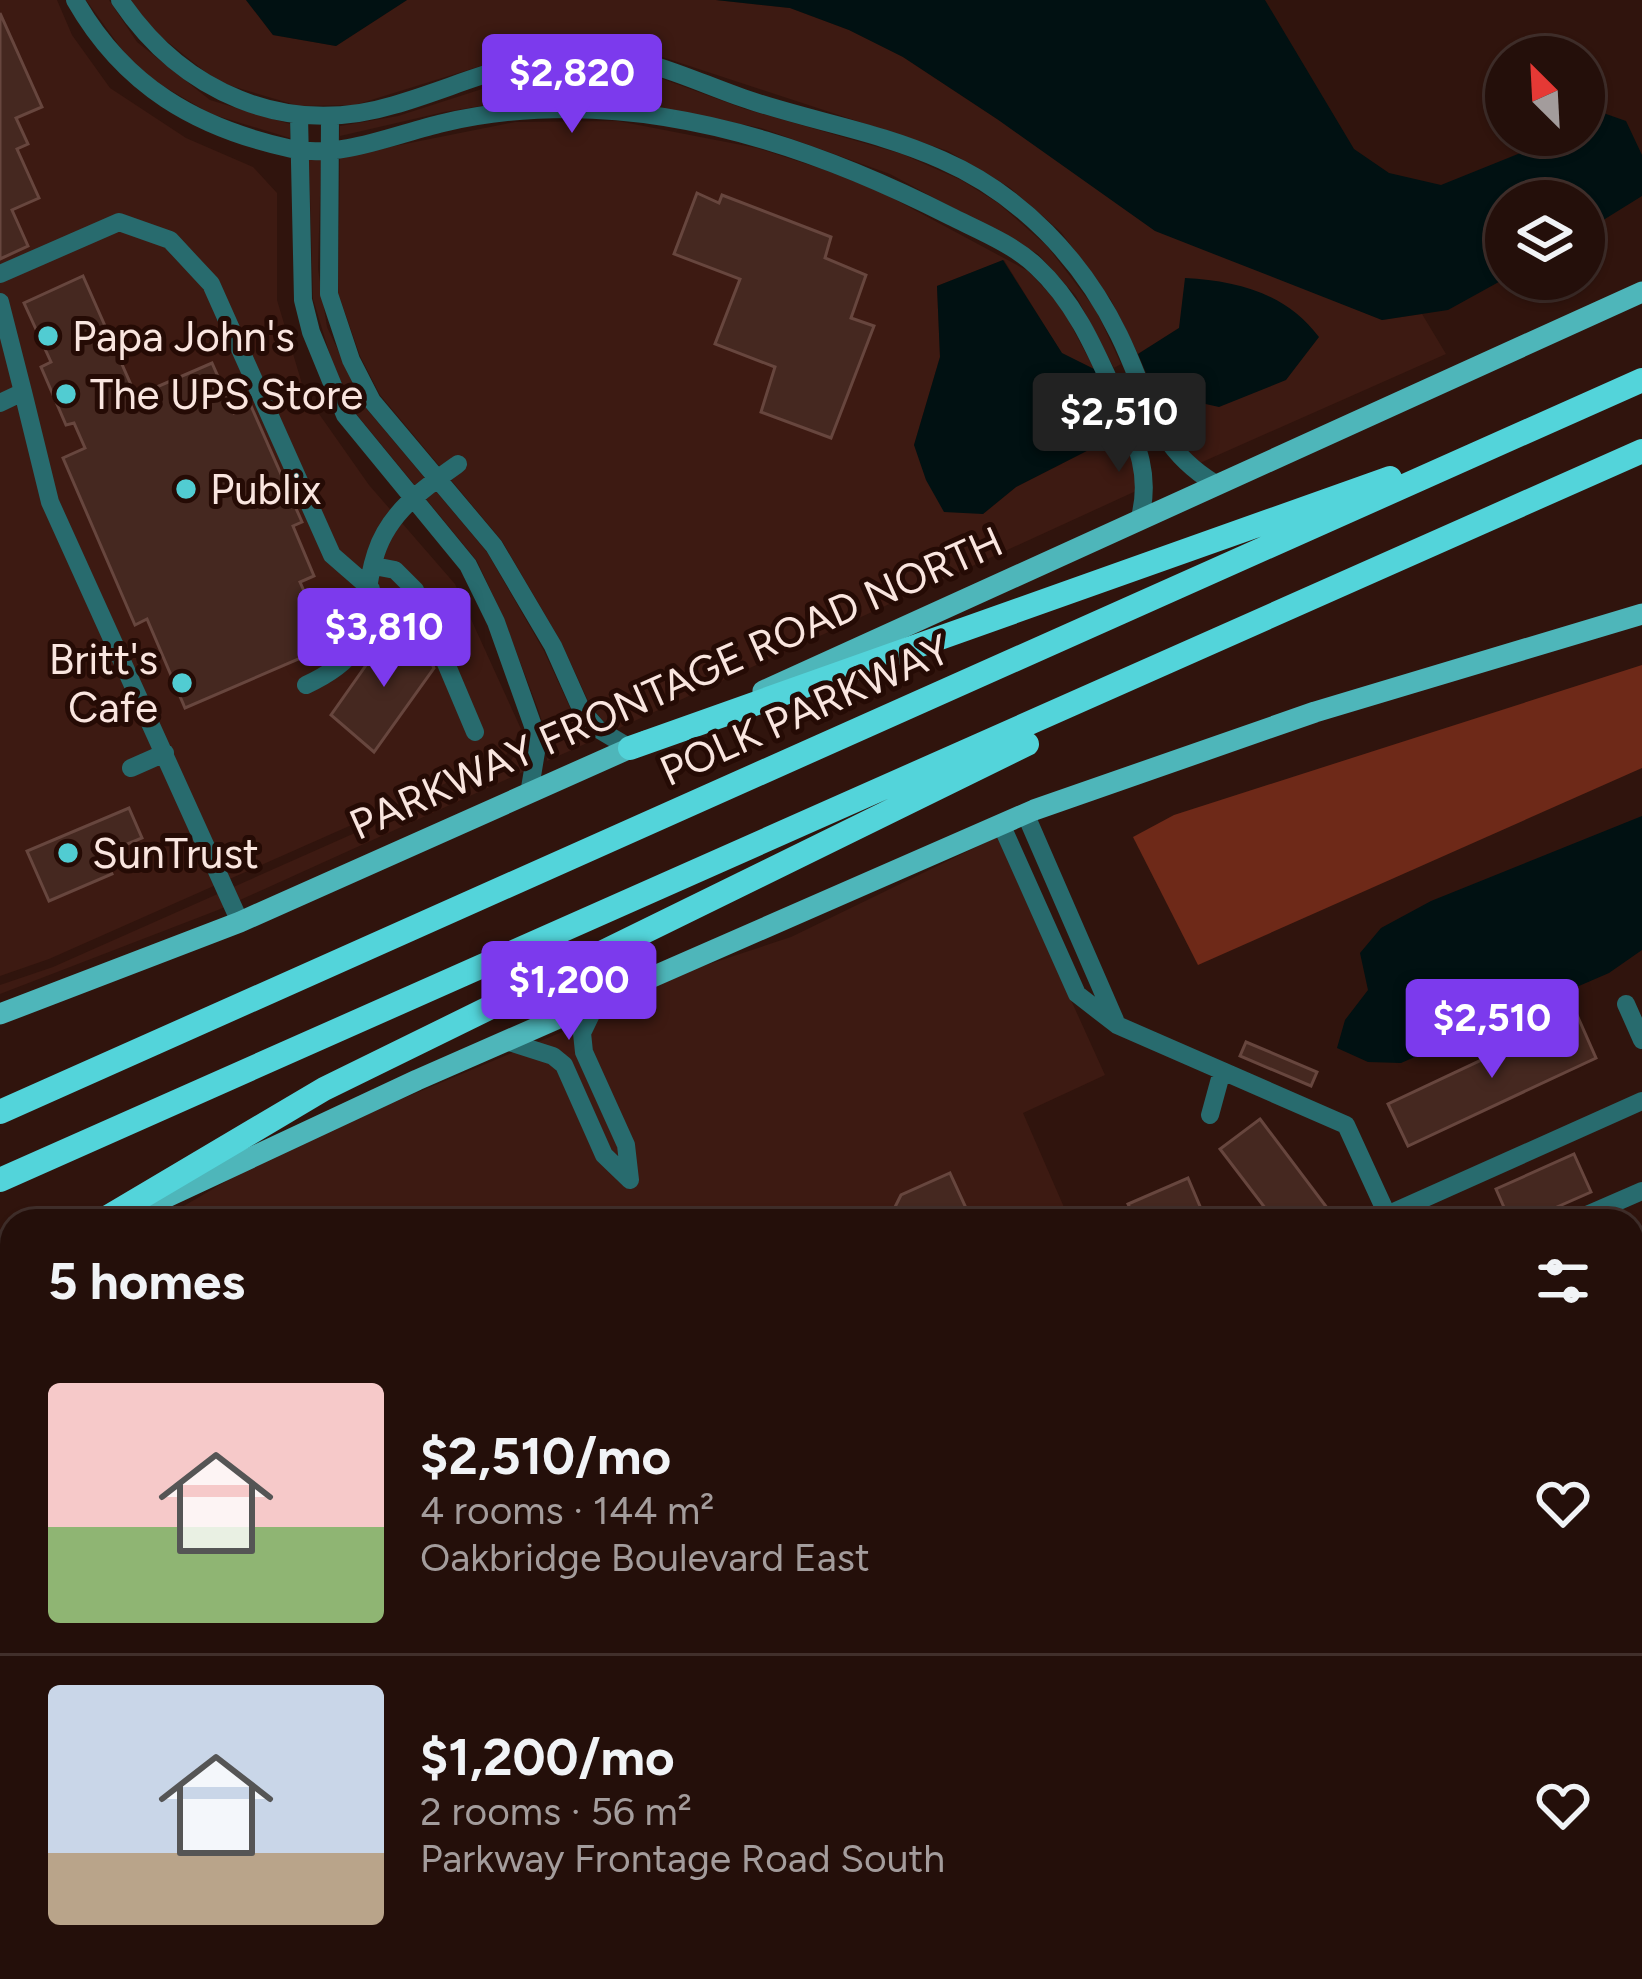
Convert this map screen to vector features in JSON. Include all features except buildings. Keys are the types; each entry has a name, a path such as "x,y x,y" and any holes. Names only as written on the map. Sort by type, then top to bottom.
{"highway":[{"name":"POLK PARKWAY","path":"0,1112 1642,380"},
{"path":"630,748 1517,436"},
{"path":"0,1180 1642,451"},
{"path":"121,1209 324,1089 1086,716 1263,622"}],"main road":[{"name":"PARKWAY FRONTAGE ROAD NORTH","path":"0,1014 240,922 1642,292"},
{"path":"143,1209 599,998 1025,814 1316,712 1642,614"}],"street":[{"path":"75,0 96,36 127,72 159,95 208,124 299,150 330,148 446,122 565,109 652,116 759,138 886,184 1034,263 1068,301 1103,367 1146,469 1140,517"},
{"path":"120,0 143,34 214,91 299,116 395,105 541,58 598,55 654,65 746,99 904,144 965,171 1003,195 1054,239 1104,305 1168,447 1214,483"},
{"path":"299,116 303,299 311,332 345,415 468,565 496,622 538,740 529,794"},
{"path":"330,116 328,282 335,324 372,400 494,546 553,646 582,711 598,729 630,748"},
{"path":"0,274 119,222 170,240 211,284 332,555 371,589"},
{"path":"0,302 50,502 240,922"},
{"path":"0,403 23,392"},
{"path":"306,685 341,668 348,658 368,612 374,566 386,530 410,497 458,464"},
{"path":"374,566 395,570 416,590 475,731"},
{"path":"131,768 165,753"},
{"path":"1025,814 1117,1024"},
{"path":"1001,824 1077,994 1117,1024 1346,1125 1385,1209"},
{"path":"506,1040 553,1056 564,1065 604,1155 630,1180 626,1145 584,1052 582,1033 599,998"},
{"path":"1626,1004 1642,1040"},
{"path":"1210,1115 1222,1071"},
{"path":"1409,1209 1642,1102"},
{"path":"1601,1209 1642,1191"}],"shaded area":[{"path":"0,0 57,0 72,35 110,88 186,138 253,167 277,193 277,300 305,394 369,485 455,584 521,729 505,757 49,959 0,976"},
{"path":"86,0 109,0 137,42 210,100 290,124 290,138 211,114 163,86 133,65"},
{"path":"131,0 246,0 273,35 336,46 407,0 716,0 790,8 903,57 997,119 1290,282 1382,320 1422,314 1446,354 1200,463 1176,442 1163,413 1201,403 1179,328 1138,354 1111,300 1061,232 1009,187 948,151 656,55 598,45 539,48 355,105 299,106 218,82 150,28"},
{"path":"246,0 407,0 336,46 273,35"},
{"path":"716,0 1265,0 1354,149 1389,173 1441,185 1513,156 1605,156 1605,114 1626,121 1642,155 1642,196 1605,219 1605,180 1485,180 1485,290 1448,310 1382,320 1155,231 903,57 790,8"},
{"path":"571,65 652,75 745,109 902,154 961,180 998,203 1047,246 1096,310 1121,364 1114,368 1076,296 1038,254 890,174 761,128 618,100 564,99 511,101 444,112 340,136 340,126 398,116 544,69"},
{"path":"618,121 757,148 825,170 883,193 1028,271 1061,306 1094,369 1062,354 1004,260 937,286 940,357 914,445 983,514 1016,487 1122,433 1136,470 1136,491 617,729 603,721 502,541 380,395 360,356 338,293 340,157 515,122"},
{"path":"321,159 318,269 327,327 365,407 487,552 544,651 573,714 596,739 547,761 547,737 539,712 477,561 353,410 333,365 313,299 309,160"},
{"path":"1003,260 1062,353 1094,369 1122,433 1016,487 983,514 944,512 914,445 940,357 937,286"},
{"path":"1185,278 1260,292 1292,310 1319,337 1286,380 1219,407 1201,403 1163,413 1138,354 1179,328"},
{"path":"1642,665 1642,768 1198,965 1133,837 1174,815"},
{"path":"527,736 525,771 218,910 0,994 0,985 53,967 508,765"},
{"path":"1642,816 1642,950 1609,973 1401,1063 1368,1062 1337,1048 1345,1020 1368,990 1360,953 1381,928 1431,901"},
{"path":"997,837 1105,1075 1023,1113 1065,1209 179,1209 242,1172 569,1029 567,1024 685,972 791,937"}],"place":[{"name":"Papa John's","path":"48,336"},
{"name":"The UPS Store","path":"66,394"},
{"name":"Publix","path":"186,489"},
{"name":"Britt's Cafe","path":"182,683"},
{"name":"SunTrust","path":"68,853"}]}
